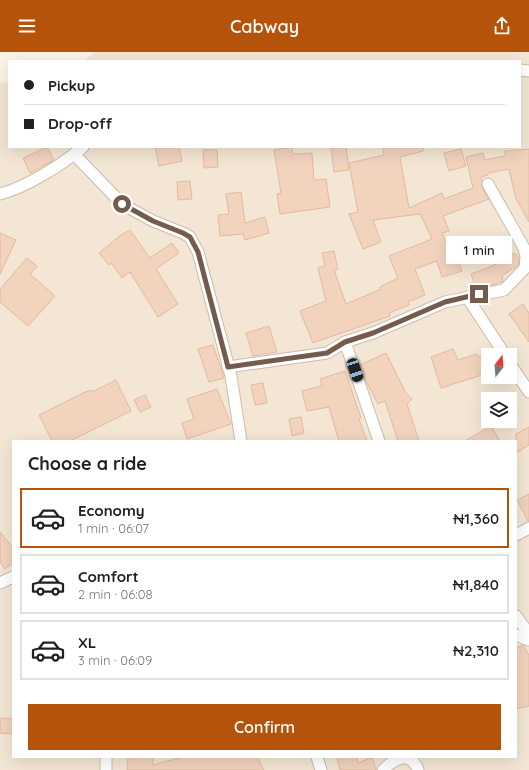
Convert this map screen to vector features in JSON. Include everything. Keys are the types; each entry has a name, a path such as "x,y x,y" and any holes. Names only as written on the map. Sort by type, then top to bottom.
{"street":[{"path":"0,194 15,190 82,148"},
{"path":"74,154 122,204 190,237 198,252 230,372 240,440"},
{"path":"230,372 240,366 327,353 345,342 373,333 445,302 467,296 504,290 525,268 526,257 524,248 488,184"},
{"path":"467,296 500,348"},
{"path":"345,342 379,440"},
{"path":"517,374 529,392"},
{"path":"517,534 529,528"},
{"path":"0,583 12,577"},
{"path":"517,617 529,634"},
{"path":"517,635 529,640"},
{"path":"106,758 106,770"},
{"path":"317,758 321,770"},
{"path":"383,770 394,760 399,758"},
{"path":"405,758 416,764 418,770"}],"shaded area":[{"path":"96,52 529,52 529,770 0,770 0,82 8,84 8,148 521,148 521,60 84,60"}],"building":[{"path":"48,148 54,160 30,173 23,158"},
{"path":"155,148 179,148 182,161 159,166"},
{"path":"292,148 293,154 312,153 314,180 326,179 330,207 280,214 277,194 281,193 274,150"},
{"path":"331,148 346,148 349,170 334,172"},
{"path":"383,148 423,148 423,151 400,157 409,208 442,193 444,199 473,188 466,157 483,153 485,160 505,156 505,151 529,149 529,222 516,199 509,169 488,173 488,175 481,177 482,187 489,199 443,216 449,231 442,233 455,262 458,261 462,271 442,277 437,261 415,269 425,295 408,302 409,305 389,313 390,316 313,343 300,311 326,301 318,268 325,266 322,253 334,251 338,269 334,270 346,304 381,289 380,287 398,278 389,256 432,239 420,214 373,220 381,242 363,249 349,214 358,212 349,163 384,155"},
{"path":"461,149 466,166 449,171 444,153"},
{"path":"203,150 217,150 218,167 204,168"},
{"path":"190,181 192,199 178,200 177,182"},
{"path":"241,192 245,223 265,217 269,233 245,240 243,234 220,236 218,215 229,214 226,194"},
{"path":"130,230 150,258 172,243 179,253 156,269 178,304 158,317 130,272 122,278 111,263 109,265 99,253 121,235"},
{"path":"0,233 16,240 0,274"},
{"path":"515,253 519,259 518,265 502,276 503,281 476,289 471,274 490,267"},
{"path":"27,258 37,266 30,274 55,296 28,326 0,302 0,289"},
{"path":"523,304 529,313 529,342 509,314"},
{"path":"269,326 277,352 253,356 246,333"},
{"path":"213,345 224,378 209,382 198,349"},
{"path":"453,349 458,360 476,354 477,357 481,356 481,375 441,388 431,357"},
{"path":"386,353 406,393 412,399 407,404 419,440 398,440 385,401 378,404 365,379 360,365"},
{"path":"345,371 361,418 359,419 367,440 339,440 329,407 307,411 302,391 322,386 320,379"},
{"path":"116,380 131,411 72,440 52,440 39,415 85,392 91,390 92,392"},
{"path":"263,383 267,403 255,405 251,385"},
{"path":"217,389 231,424 187,439 182,423 194,419 187,399"},
{"path":"145,395 151,407 140,412 134,400"},
{"path":"301,417 304,433 292,436 289,419"},
{"path":"529,427 529,445 517,452 517,440 516,434"},
{"path":"488,428 492,428 499,440 467,440"},
{"path":"529,494 529,521 528,521 517,500"},
{"path":"0,532 12,547 12,564 5,569 0,562"},
{"path":"523,645 529,655 529,706 517,709 517,648"},
{"path":"0,718 12,719 12,734 0,733"},
{"path":"128,758 153,758 153,765 178,758 258,758 264,770 127,770"},
{"path":"337,758 357,758 358,763 372,758 376,770 340,770"}],"route":[{"path":"122,204 153,221 190,237 198,252 210,303 228,367 327,353 345,342 373,333 445,302 479,294"}]}
